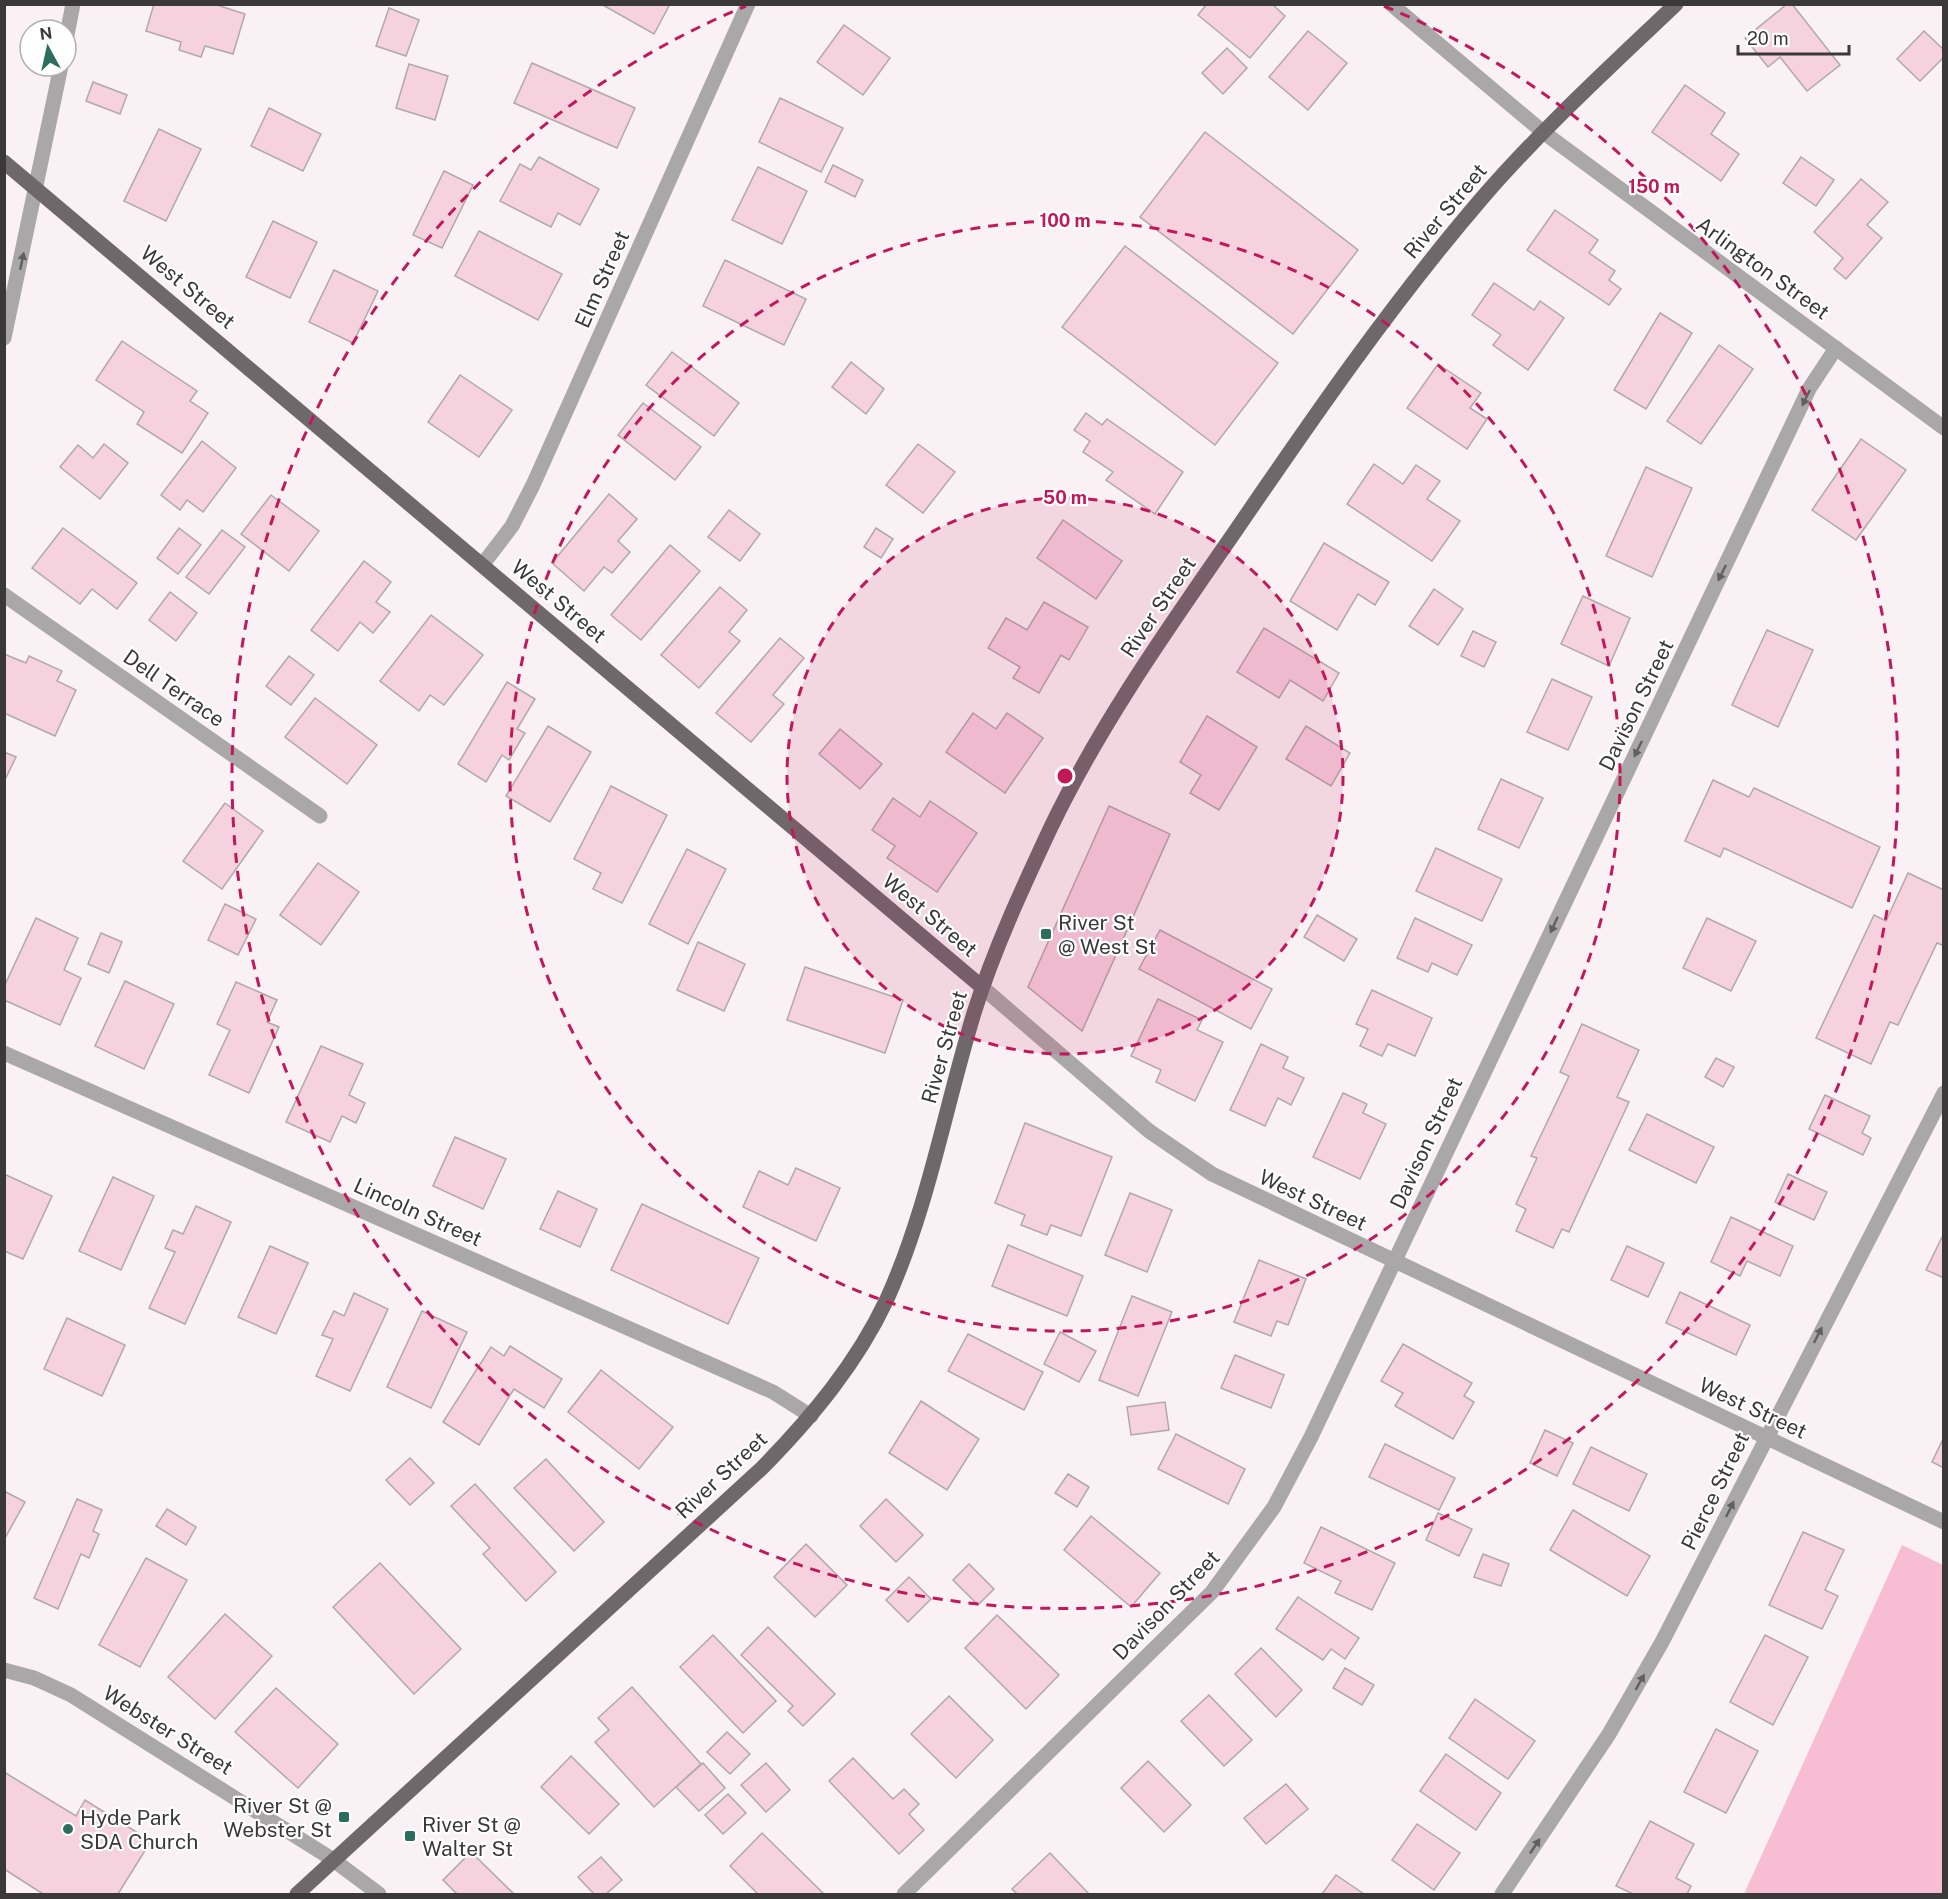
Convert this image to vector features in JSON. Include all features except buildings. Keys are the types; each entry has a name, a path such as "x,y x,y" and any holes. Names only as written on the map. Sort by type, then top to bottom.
{"main road":[{"name":"River Street","path":"297,1894 332,1859 762,1468 811,1416 843,1373 870,1331 901,1263 925,1195 982,987 999,942 1060,810 1094,745 1134,680 1385,317 1466,218 1543,132 1676,4"},
{"name":"West Street","path":"4,162 38,188 982,987"}],"street":[{"name":"Elm Street","path":"483,564 512,526 533,485 748,4"},
{"name":"Arlington Street","path":"1391,4 1543,132 1944,428"},
{"path":"4,338 38,188 59,78"},
{"name":"Davison Street","path":"904,1894 1185,1620 1233,1566 1274,1507 1292,1474 1809,389 1836,348"},
{"name":"Dell Terrace","path":"4,595 320,816"},
{"name":"West Street","path":"982,987 1171,1148 1235,1186 1944,1522"},
{"name":"Lincoln Street","path":"4,1053 773,1392 811,1416"},
{"name":"Pierce Street","path":"1502,1894 1609,1734 1637,1686 1686,1597 1944,1093"},
{"name":"Webster Street","path":"4,1670 34,1678 72,1695 332,1859 379,1894"}],"shaded area":[{"path":"1902,1545 1943,1565 1943,1894 1744,1894"}],"place":[{"name":"River St @ West St","path":"1046,934"},
{"name":"River St @ Webster St","path":"344,1817"},
{"name":"Hyde Park SDA Church","path":"68,1829"},
{"name":"River St @ Walter St","path":"410,1836"}]}
